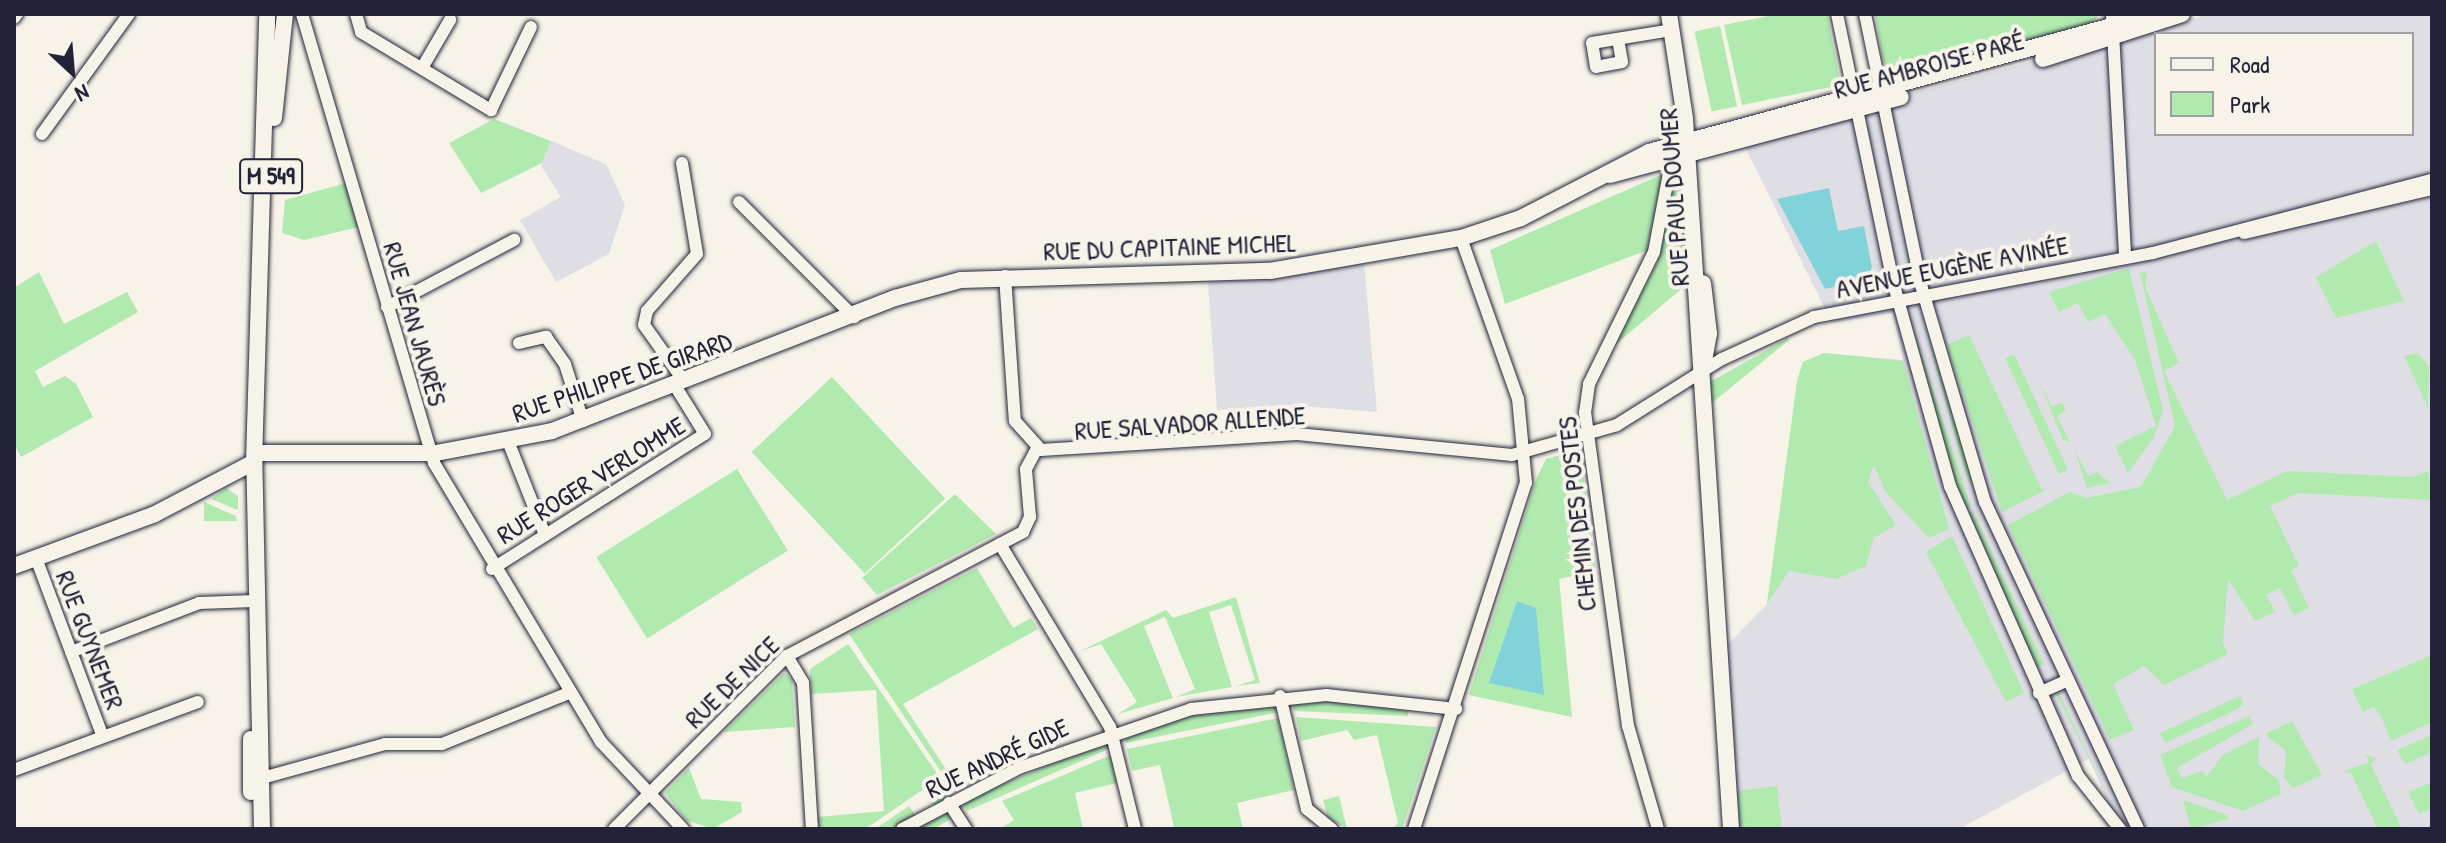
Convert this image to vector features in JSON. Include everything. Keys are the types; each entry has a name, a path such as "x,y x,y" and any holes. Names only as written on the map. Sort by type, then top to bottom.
{"main road":[{"name":"M 549","path":"262,829 257,779 254,458 267,14"},
{"name":"M 549","path":"259,339 285,14"},
{"name":"RUE PAUL DOUMER","path":"1679,14 1687,149"},
{"name":"RUE AMBROISE PARÉ","path":"1687,149 1882,96 2156,14"},
{"name":"RUE AMBROISE PARÉ","path":"2112,27 2182,14"},
{"name":"RUE PAUL DOUMER","path":"1670,22 1709,334 1700,376 1731,829"},
{"name":"RUE DU CAPITAINE MICHEL","path":"854,317 929,287 1005,276 1270,271 1461,238 1579,187 1618,163 1687,149"},
{"name":"RUE PHILIPPE DE GIRARD","path":"254,458 430,453 508,441 583,421 854,317"},
{"path":"14,566 155,514 254,458"},
{"name":"M 549","path":"251,829 257,779"}],"street":[{"path":"42,134 129,14"},
{"name":"RUE JEAN JAURÈS","path":"302,14 430,453 492,569 607,750 683,829"},
{"path":"356,14 358,30 491,110 531,27"},
{"path":"1837,14 1897,297 1967,533 2039,693 2100,804 2120,829"},
{"path":"1865,14 1923,292 1993,522 2138,829"},
{"path":"422,68 450,20"},
{"path":"1618,39 1670,22"},
{"path":"2112,27 2125,257"},
{"name":"CHEMIN DES POSTES","path":"1658,829 1640,771 1587,437 1589,384 1654,252 1687,149"},
{"path":"679,383 644,325 647,311 697,254 682,163"},
{"name":"AVENUE EUGÈNE AVINÉE","path":"2225,234 2432,180"},
{"name":"AVENUE EUGÈNE AVINÉE","path":"1700,376 1785,328 1897,297 2125,257 2432,189"},
{"path":"739,202 854,317"},
{"path":"1414,829 1520,516 1526,453 1515,388 1461,238"},
{"path":"387,307 514,240"},
{"path":"1005,276 1015,421 1037,448"},
{"path":"519,343 546,337 565,364 583,421"},
{"name":"RUE SALVADOR ALLENDE","path":"1037,448 1079,453 1297,434 1460,454 1526,453 1587,437 1700,376"},
{"name":"RUE ROGER VERLOMME","path":"492,569 705,434 679,383"},
{"path":"508,441 545,535"},
{"name":"RUE DE NICE","path":"614,829 787,656 1000,544 1028,526 1026,469 1037,448"},
{"path":"1000,544 1112,731 1135,829"},
{"name":"RUE GUYNEMER","path":"36,558 103,737"},
{"path":"71,652 199,603 255,601"},
{"path":"787,656 803,683 812,829"},
{"path":"2039,693 2068,680"},
{"path":"257,779 385,744 442,744 569,693"},
{"path":"1280,696 1307,809 1332,829"},
{"name":"RUE ANDRÉ GIDE","path":"902,829 949,803 1112,731 1191,709 1280,696 1371,696 1456,709"},
{"path":"14,770 198,702"},
{"path":"949,803 966,829"},
{"path":"2086,811 2100,804"}],"shaded area":[{"path":"2209,14 2432,14 2432,829 2120,829 2089,759 1959,829 1731,829 1721,651 1767,604 1803,362 1824,353 1903,360 1893,313 1832,323 1741,139"},
{"path":"551,141 606,164 625,205 609,254 556,282 520,220 561,197 541,166"},
{"path":"1364,263 1377,412 1287,405 1217,410 1208,282"}],"green space":[{"path":"1778,14 1827,14 1841,85 1742,105 1724,25"},
{"path":"1875,14 2098,16 2090,25 1906,76 1904,69 1890,72 1883,60"},
{"path":"1720,26 1737,106 1712,112 1695,31"},
{"path":"494,119 551,141 542,163 481,193 449,143"},
{"path":"1663,174 1648,250 1505,304 1490,250"},
{"path":"1679,177 1685,286 1615,345 1658,261 1672,178"},
{"path":"346,183 359,227 304,240 282,233 285,200"},
{"path":"2376,241 2404,301 2336,318 2316,277"},
{"path":"2129,268 2163,411 2154,437 2128,473 2115,446 2156,426 2135,360 2105,314 2088,322 2078,303 2059,312 2049,292"},
{"path":"39,272 64,324 127,292 138,312 35,371 43,387 65,376 76,384 93,417 21,457 14,444 14,288"},
{"path":"2140,272 2147,273 2145,287 2179,363 2164,371 2227,500 2287,471 2413,477 2428,471 2432,500 2298,493 2270,506 2299,566 2291,570 2309,608 2294,615 2280,588 2266,595 2275,612 2255,621 2228,579 2223,643 2228,654 2164,685 2144,666 2113,684 2134,730 2110,740 2008,525 2070,492 2086,498 2141,487 2175,426"},
{"path":"1922,317 1973,482 1970,483 1964,469"},
{"path":"1910,318 1971,507 1965,510 1954,479"},
{"path":"1969,335 2042,490 2050,488 2002,512 1947,345"},
{"path":"1789,340 1712,403 1710,382"},
{"path":"1824,353 1903,361 1949,529 1929,538 1885,491 1874,465 1868,482 1896,525 1874,538 1866,566 1836,579 1789,571 1767,604 1797,381 1803,362"},
{"path":"2418,353 2429,367 2428,408 2404,356"},
{"path":"2014,354 2068,470 2059,474 2005,358"},
{"path":"832,377 945,498 865,573 752,452"},
{"path":"2039,381 2052,407 2062,402 2066,411 2057,416 2070,442 2063,440"},
{"path":"1580,450 1596,571 1559,579 1572,717 1469,695 1537,477 1546,459"},
{"path":"2075,450 2088,476 2097,472 2110,483 2087,488"},
{"path":"737,469 788,550 647,638 596,557"},
{"path":"226,488 238,496 238,510 211,499"},
{"path":"955,494 996,534 877,595 862,578"},
{"path":"204,502 236,516 237,521 204,521"},
{"path":"1973,511 2044,664 2035,668 1967,514"},
{"path":"1952,536 2024,693 2006,702 1926,552"},
{"path":"977,568 1013,628 1031,618 1038,629 903,704 957,786 952,788 849,634"},
{"path":"1236,597 1260,683 1236,686 1255,680 1231,605 1209,612 1232,687 1176,697 1195,689 1165,617 1144,626 1173,698 1118,714 1137,702 1101,644 1078,652 1166,610 1173,618"},
{"path":"848,644 940,778 865,829 819,829 818,817 884,811 876,690 811,694 810,669"},
{"path":"2432,655 2432,722 2391,741 2381,716 2374,707 2363,712 2352,689"},
{"path":"784,673 792,680 795,727 724,732"},
{"path":"2058,691 2102,784 2055,692"},
{"path":"2240,696 2244,704 2232,712 2165,743 2160,733"},
{"path":"1291,700 1409,705 1408,716 1294,711"},
{"path":"1275,702 1280,712 1126,743 1123,732 1190,713"},
{"path":"2249,716 2253,724 2177,768 2182,778 2202,771 2206,777 2223,755 2259,737 2258,764 2279,780 2281,794 2243,811 2172,787 2160,755"},
{"path":"1296,717 1436,727 1402,829 1392,829 1398,823 1377,735 1354,740 1347,730 1301,741"},
{"path":"1278,718 1294,790 1237,803 1243,829 1164,829 1174,827 1160,765 1132,771 1127,749"},
{"path":"2292,721 2322,775 2293,788 2284,777 2286,751 2265,734"},
{"path":"2432,735 2432,752 2405,764 2397,750"},
{"path":"1106,741 1111,748 967,811 961,802"},
{"path":"1111,755 1117,783 1075,793 1083,829 1000,829 1014,820 1002,801"},
{"path":"2366,755 2376,758 2371,765 2402,829 2378,829 2351,773 2342,772 2369,762"},
{"path":"689,768 701,799 741,802 742,812 713,829 686,820 665,793"},
{"path":"2432,782 2432,808 2419,814 2408,792"},
{"path":"937,785 944,788 947,795 944,802 937,805 930,802 927,795 930,788"},
{"path":"1777,786 1782,829 1740,829 1737,791"},
{"path":"1339,796 1347,829 1328,818 1323,800"},
{"path":"2183,800 2227,815 2228,819 2191,829"},
{"path":"909,806 916,816 893,829 875,829"},
{"path":"946,810 954,817 934,829 909,829"}],"water":[{"path":"1829,188 1838,231 1864,226 1874,278 1825,289 1777,199"},
{"path":"1517,601 1536,608 1544,695 1489,683"}]}
